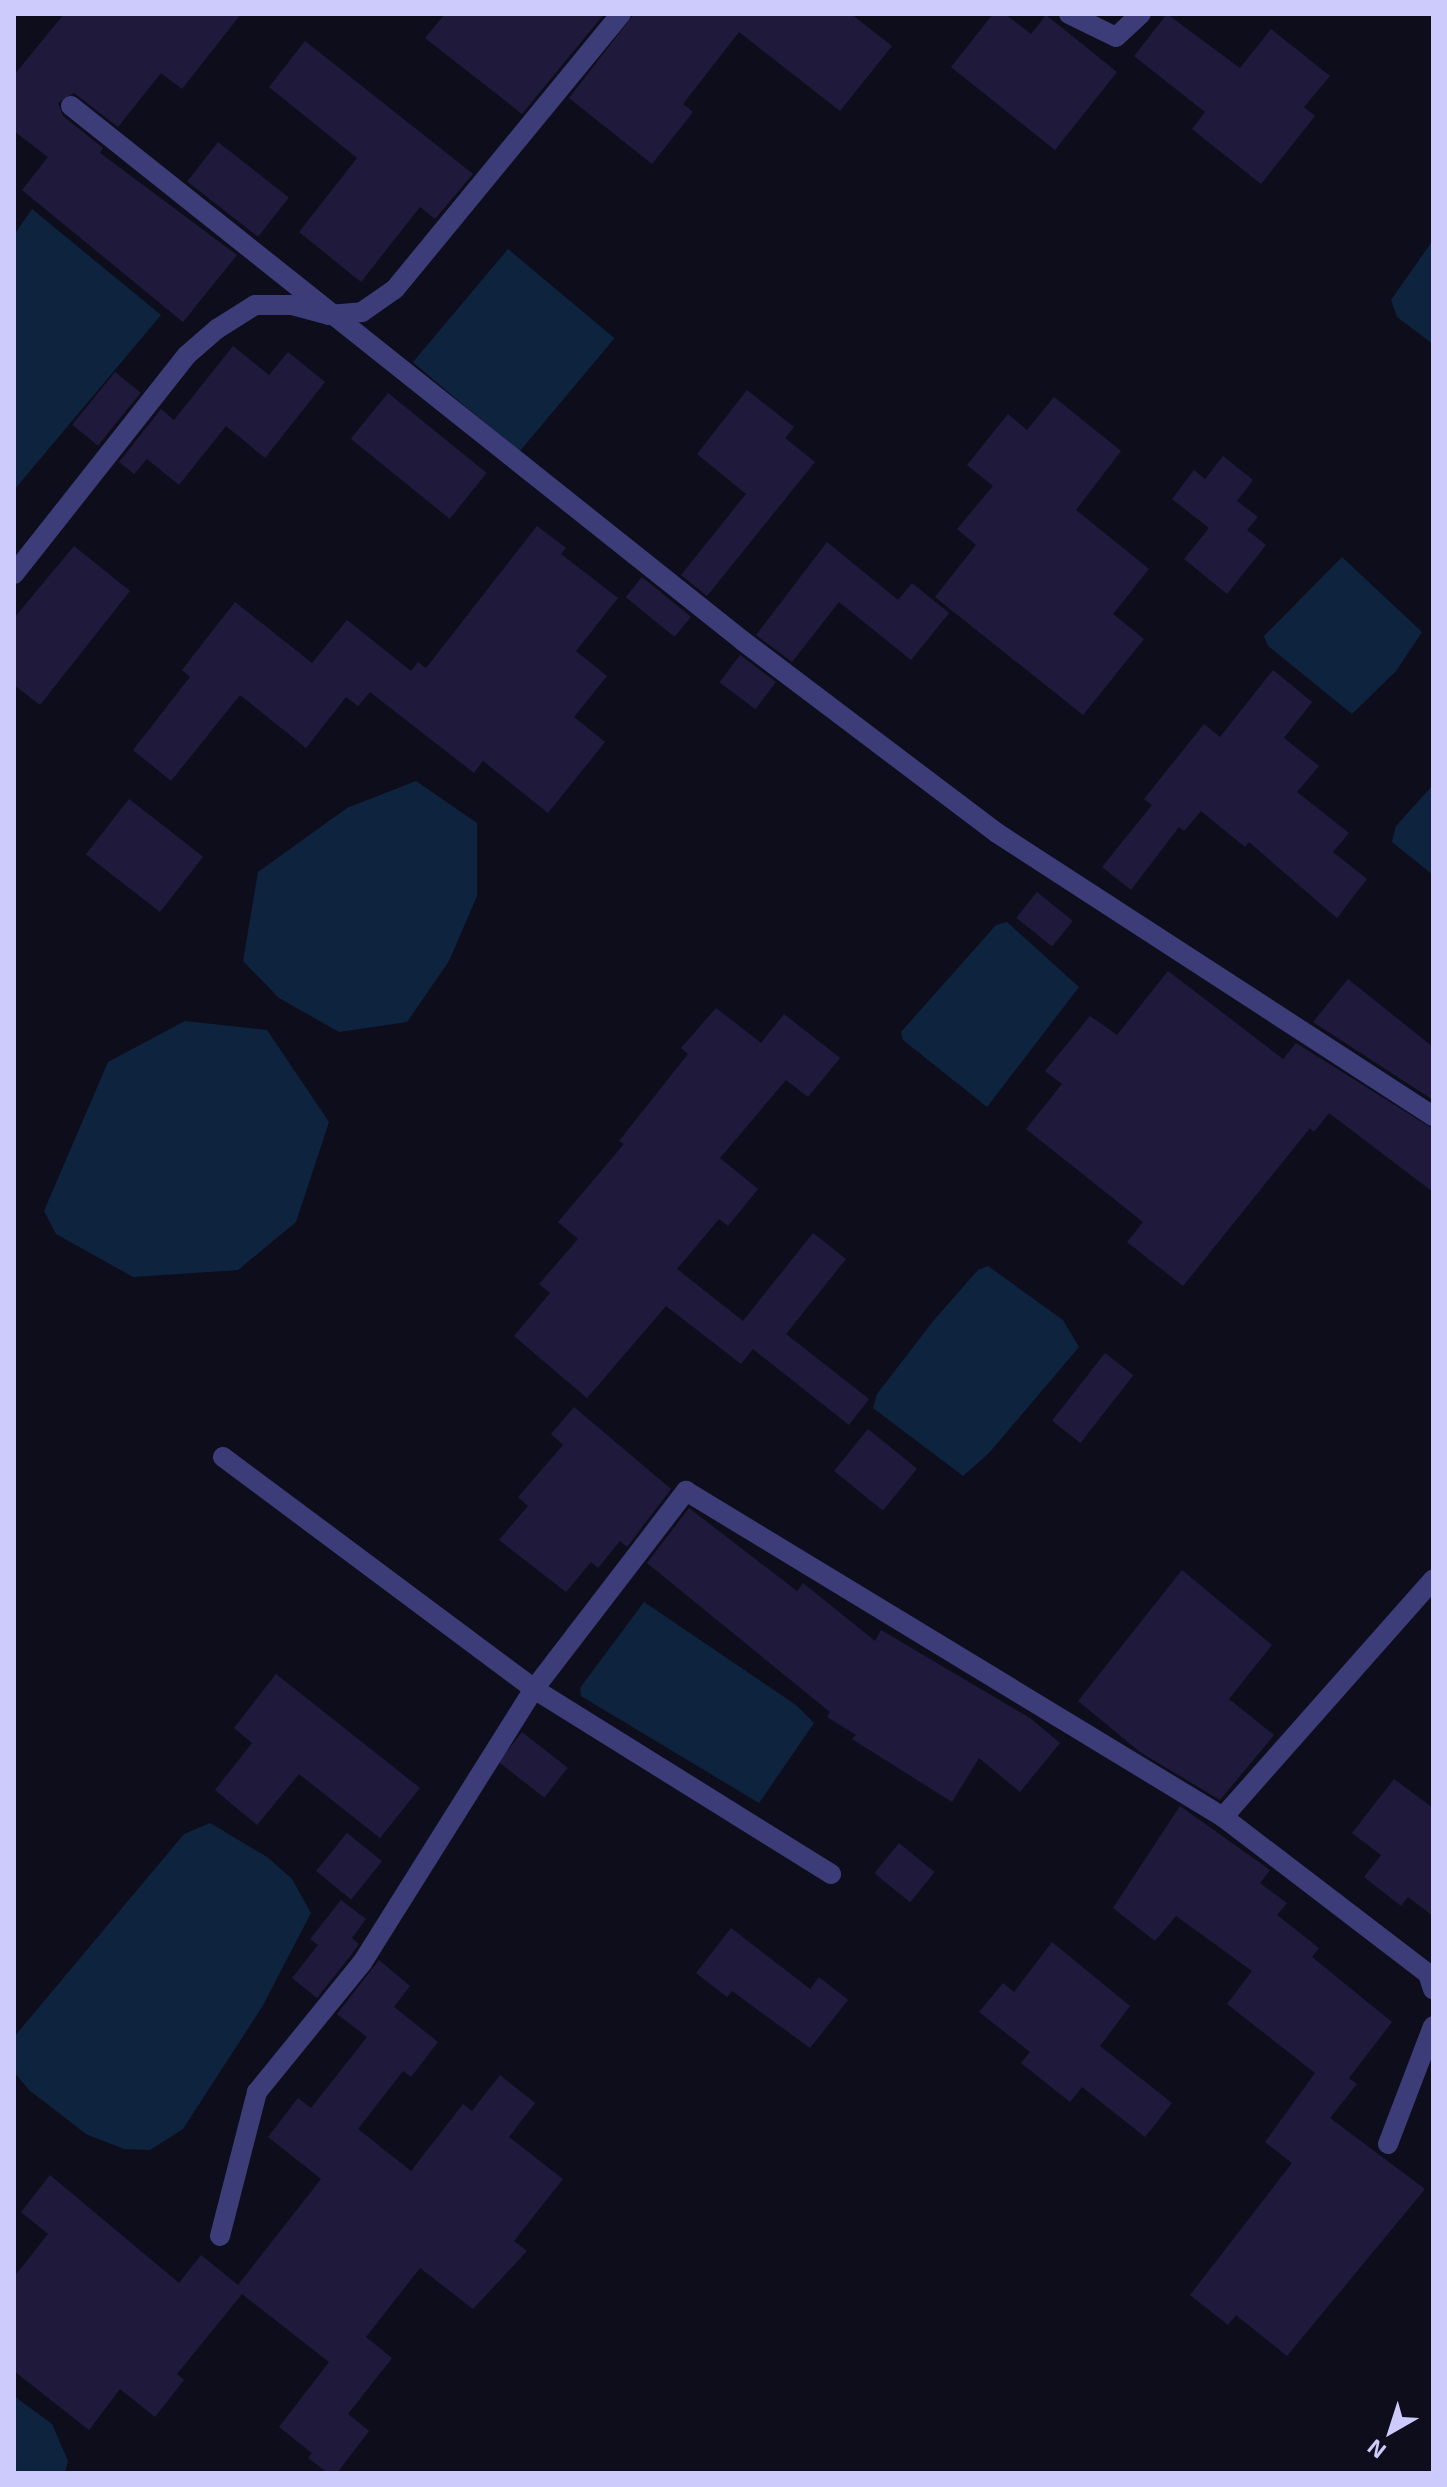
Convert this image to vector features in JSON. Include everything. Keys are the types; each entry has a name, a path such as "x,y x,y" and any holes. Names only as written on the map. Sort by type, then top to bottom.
{"street":[{"path":"14,574 187,355 217,329 255,305 292,305 329,315 362,312 395,289 621,14"},
{"path":"1069,14 1116,37 1141,14"},
{"path":"71,106 329,315 743,641 997,833 1433,1116"},
{"path":"223,1457 534,1689 831,1874"},
{"path":"220,2236 257,2092 362,1963 534,1689 686,1491 1223,1817 1428,1974 1433,1989"},
{"path":"1223,1817 1433,1580"},
{"path":"1388,2144 1433,2026"}],"water":[{"path":"32,209 161,315 14,490 14,235"},
{"path":"1433,240 1433,344 1397,317 1391,300"},
{"path":"508,249 614,338 519,452 413,362"},
{"path":"1342,557 1422,632 1396,671 1352,714 1268,646 1264,636"},
{"path":"416,781 477,823 477,896 449,961 407,1022 339,1032 279,998 243,961 258,872 347,808"},
{"path":"1433,785 1433,875 1392,842 1396,826"},
{"path":"1007,922 1079,987 987,1107 903,1040 901,1032 996,925"},
{"path":"185,1021 267,1030 329,1122 296,1222 238,1270 133,1277 56,1234 44,1211 108,1062"},
{"path":"988,1266 1063,1320 1079,1347 989,1453 963,1476 873,1408 877,1394 934,1320 978,1270"},
{"path":"644,1602 796,1705 814,1723 759,1803 581,1696 580,1688"},
{"path":"210,1823 267,1857 292,1879 311,1913 262,2007 183,2129 150,2150 124,2149 86,2134 29,2090 14,2072 14,2037 184,1834"},
{"path":"14,2396 52,2424 68,2461 65,2473 14,2473"}],"building":[{"path":"64,14 241,14 182,89 161,73 118,127 74,93 58,103 63,116 103,148 100,153 237,255 183,322 22,190 48,157 14,131 14,75"},
{"path":"445,14 604,14 522,114 425,38"},
{"path":"634,14 851,14 892,46 840,111 739,32 683,104 693,112 652,164 569,98"},
{"path":"993,14 1005,14 1031,34 1046,15 1117,72 1055,150 951,67"},
{"path":"1167,14 1240,68 1271,29 1330,76 1304,107 1315,116 1261,184 1192,129 1205,112 1134,56"},
{"path":"305,41 473,174 435,219 420,207 361,282 299,232 357,158 269,87"},
{"path":"218,142 289,197 258,237 187,181"},
{"path":"233,346 269,375 288,352 325,382 265,458 226,426 179,485 147,459 134,474 119,462 161,409 174,420"},
{"path":"115,372 141,393 98,446 72,425"},
{"path":"747,390 794,427 785,438 815,462 707,596 681,575 746,494 697,454"},
{"path":"388,393 487,473 450,519 351,439"},
{"path":"1054,397 1121,451 1076,510 1149,569 1113,614 1144,639 1083,715 935,597 976,545 957,529 993,486 967,465 1008,414 1027,430"},
{"path":"1223,456 1253,480 1237,501 1258,517 1247,530 1266,545 1227,594 1184,559 1209,528 1172,499 1194,470 1205,479"},
{"path":"537,526 566,548 561,554 618,598 576,651 607,676 574,717 605,742 548,813 483,761 474,773 370,692 358,706 346,697 306,748 240,695 171,781 133,750 190,677 182,670 235,602 312,663 347,620 411,671 418,662 426,668"},
{"path":"827,542 898,600 912,583 949,613 911,660 839,602 792,662 756,635"},
{"path":"74,546 130,591 40,705 14,685 14,618"},
{"path":"642,577 691,617 675,637 626,597"},
{"path":"740,655 776,682 755,709 720,682"},
{"path":"1273,670 1312,702 1284,738 1319,766 1297,792 1349,833 1333,852 1367,879 1337,918 1249,842 1245,847 1201,811 1184,831 1179,827 1131,890 1102,867 1152,805 1144,799 1204,724 1220,737"},
{"path":"129,799 203,857 160,912 86,854"},
{"path":"1037,892 1073,921 1052,947 1016,918"},
{"path":"1168,971 1283,1059 1296,1043 1433,1129 1433,1192 1329,1113 1314,1132 1310,1128 1183,1286 1127,1242 1143,1222 1026,1129 1062,1084 1045,1071 1090,1016 1117,1035"},
{"path":"1348,979 1433,1047 1433,1100 1313,1022"},
{"path":"716,1008 761,1043 784,1014 840,1058 808,1097 786,1080 720,1158 758,1189 728,1226 719,1219 677,1269 743,1321 813,1233 846,1259 786,1334 869,1399 849,1425 753,1349 741,1364 666,1306 587,1398 514,1336 550,1293 539,1284 578,1239 558,1222 624,1144 619,1141 688,1054 681,1048"},
{"path":"1105,1353 1133,1375 1080,1443 1052,1421"},
{"path":"574,1407 671,1489 627,1547 620,1541 598,1568 591,1562 566,1592 499,1540 528,1506 518,1497 563,1445 551,1434"},
{"path":"868,1429 917,1469 883,1511 834,1471"},
{"path":"689,1508 797,1591 803,1583 875,1641 881,1630 1030,1718 1060,1743 1020,1792 979,1758 952,1802 852,1739 856,1735 827,1717 830,1712 647,1563"},
{"path":"1182,1570 1272,1645 1229,1699 1274,1735 1220,1800 1140,1752 1078,1701"},
{"path":"276,1674 420,1788 380,1838 299,1774 257,1825 215,1790 252,1743 234,1728"},
{"path":"522,1732 568,1768 544,1798 499,1762"},
{"path":"1394,1779 1433,1808 1433,1916 1408,1897 1401,1906 1364,1877 1381,1855 1352,1833"},
{"path":"1180,1806 1270,1870 1260,1883 1287,1903 1277,1915 1319,1948 1312,1957 1392,2022 1349,2078 1357,2084 1330,2118 1425,2189 1287,2356 1236,2315 1228,2325 1190,2295 1292,2163 1265,2142 1315,2073 1227,2004 1252,1971 1176,1916 1155,1941 1113,1908"},
{"path":"347,1833 382,1861 351,1899 316,1871"},
{"path":"899,1843 935,1872 910,1902 874,1873"},
{"path":"341,1900 366,1919 352,1938 359,1944 317,1998 292,1978 318,1945 310,1939"},
{"path":"731,1928 810,1989 819,1977 848,2000 810,2048 732,1991 727,1997 696,1973"},
{"path":"1052,1942 1130,2006 1100,2046 1172,2103 1145,2137 1082,2087 1070,2102 1021,2063 1030,2052 979,2012 1003,1983 1014,1992"},
{"path":"379,1960 410,1986 394,2007 438,2042 411,2077 403,2071 358,2129 411,2171 463,2104 472,2111 500,2075 535,2103 509,2137 563,2179 514,2241 527,2251 473,2309 420,2268 366,2337 392,2358 348,2414 369,2431 337,2473 328,2473 308,2458 312,2453 279,2427 329,2362 242,2294 177,2374 184,2380 155,2417 120,2389 89,2430 14,2371 14,2277 48,2234 21,2212 50,2175 179,2283 201,2255 238,2285 321,2179 268,2137 298,2098 311,2108 367,2037 337,2014"}]}
